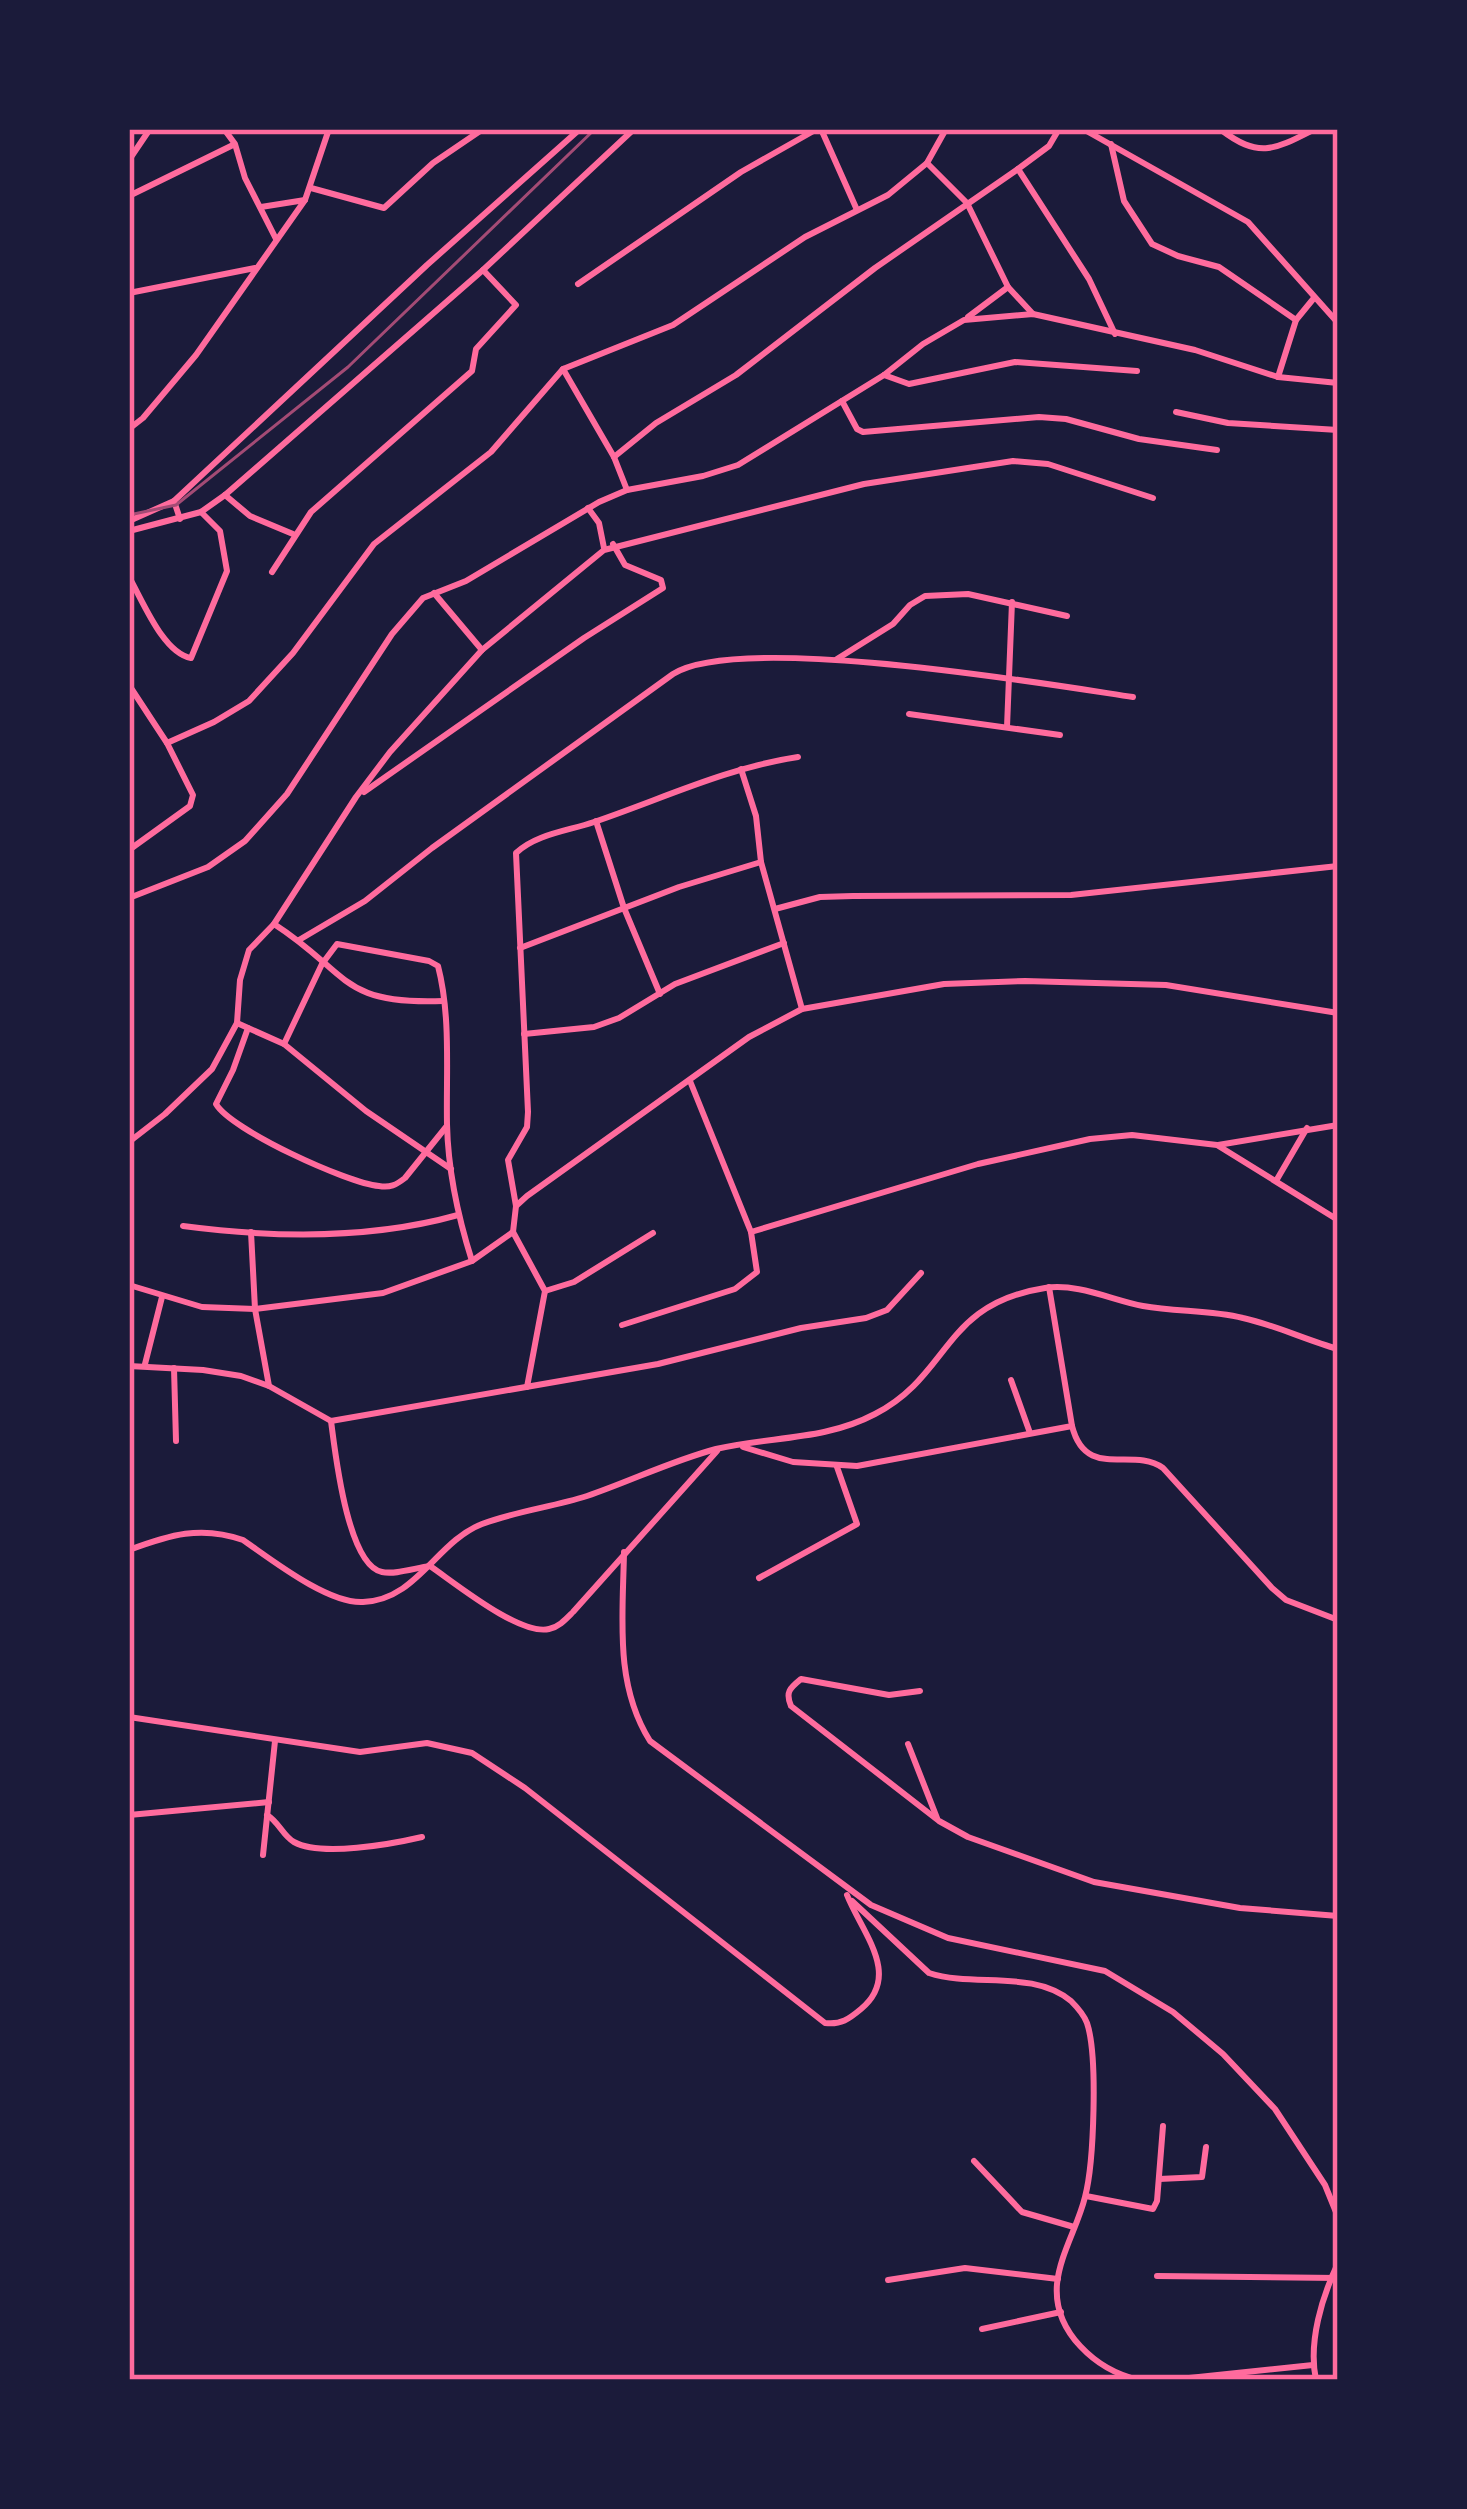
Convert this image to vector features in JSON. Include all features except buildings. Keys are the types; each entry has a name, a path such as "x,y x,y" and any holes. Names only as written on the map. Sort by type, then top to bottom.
{"street":[{"path":"129,160 150,129"},
{"path":"224,129 276,239"},
{"path":"129,429 196,355 304,200 329,129"},
{"path":"311,188 384,208 433,164 483,129"},
{"path":"129,520 174,501 580,129"},
{"path":"129,531 201,512 225,495 483,270 634,129"},
{"path":"578,284 741,172 819,129 857,210"},
{"path":"166,742 249,701 292,653 374,544 491,452 562,369 673,325 805,238 901,187 927,163 946,129"},
{"path":"614,457 656,423 736,375 796,326 1018,169 1049,146 1059,129"},
{"path":"1083,129 1235,213 1267,241 1338,322"},
{"path":"1220,129 1261,150 1283,146 1315,129"},
{"path":"129,192 235,144"},
{"path":"1111,145 1124,201 1152,244 1220,266 1296,320"},
{"path":"927,163 968,202 1008,287 1033,314"},
{"path":"1018,169 1089,279 1115,334"},
{"path":"261,207 304,200"},
{"path":"129,293 256,267"},
{"path":"272,572 311,512 472,371 476,350 517,304 483,270"},
{"path":"129,898 208,867 245,841 287,794 416,603 466,581 627,490 738,465 884,375 1008,287"},
{"path":"1278,376 1296,320 1313,298"},
{"path":"964,320 1033,314 1195,350 1278,376 1338,383"},
{"path":"884,375 909,384 1015,362 1138,371"},
{"path":"562,369 614,457 627,490"},
{"path":"842,401 863,432 1039,417 1217,450"},
{"path":"1176,412 1228,423 1338,430"},
{"path":"129,1142 202,1081 237,1023 243,966 258,938 274,924 356,797 405,734 482,650 604,550 864,484 1013,461 1048,464 1153,498"},
{"path":"225,495 250,516 293,534"},
{"path":"174,501 181,519"},
{"path":"588,508 599,523 604,550"},
{"path":"129,577 167,641 180,656 191,658 227,572 220,531 201,512"},
{"path":"356,797 663,588 662,580 625,565 614,544"},
{"path":"434,593 482,650"},
{"path":"834,660 893,624 925,596 968,594 1067,616"},
{"path":"1007,728 1012,602"},
{"path":"299,940 365,901 685,667 718,659 834,660 1133,697"},
{"path":"129,685 193,795 190,806 129,850"},
{"path":"909,714 1060,735"},
{"path":"527,1387 545,1291 513,1232 516,1206 508,1169 528,1120 516,853 526,845 741,770 798,757"},
{"path":"741,770 802,1009"},
{"path":"596,821 623,908 660,994"},
{"path":"520,948 761,862"},
{"path":"775,909 820,897 1071,895 1338,866"},
{"path":"274,924 366,994 398,1003 443,1001"},
{"path":"524,1034 594,1027 675,984 784,943"},
{"path":"284,1044 334,945 430,961 440,972 449,1084 447,1125 458,1215 472,1261"},
{"path":"516,1206 749,1036 802,1009 944,984 1024,981 1166,985 1338,1013"},
{"path":"129,990 129,1014"},
{"path":"237,1023 284,1044 452,1170"},
{"path":"248,1028 216,1104 236,1124 373,1186 398,1184 447,1125"},
{"path":"622,1325 735,1288 757,1272 751,1232 690,1082"},
{"path":"751,1232 978,1164 1090,1139 1132,1135 1217,1145 1338,1125"},
{"path":"1276,1181 1307,1128"},
{"path":"1217,1145 1338,1220"},
{"path":"182,1226 383,1233 458,1215"},
{"path":"251,1232 255,1309 269,1386"},
{"path":"129,1285 202,1307 255,1309 383,1293 472,1261 513,1232"},
{"path":"545,1291 574,1282 653,1233"},
{"path":"129,1366 228,1374 269,1386 331,1421 658,1364 801,1328 866,1318 887,1310 921,1274"},
{"path":"1049,1287 1076,1442 1106,1460 1153,1461 1272,1588 1300,1607 1338,1621"},
{"path":"129,1550 181,1533 226,1534 335,1597 368,1602 400,1591 456,1538 484,1523 598,1492 719,1448 815,1436 873,1415 915,1386 973,1315 1004,1299 1049,1287 1148,1307 1246,1318 1338,1349"},
{"path":"145,1365 162,1298"},
{"path":"174,1368 176,1441"},
{"path":"1010,1380 1030,1433"},
{"path":"331,1421 346,1509 368,1562 386,1573 430,1567 514,1622 542,1630 552,1629 573,1612 719,1448"},
{"path":"736,1445 793,1462 837,1467 1072,1426"},
{"path":"759,1579 857,1524 837,1467"},
{"path":"623,1552 623,1657 632,1708 661,1752 871,1905 933,1934 1105,1970 1173,2012 1233,2064 1275,2109 1325,2185 1338,2217"},
{"path":"920,1691 889,1695 801,1679 787,1697 791,1706 939,1821 968,1837 1094,1882 1240,1908 1338,1916"},
{"path":"129,1717 361,1752 427,1743 472,1753 526,1788 825,2023 849,2018 871,2001 881,1982 877,1956 839,1884"},
{"path":"262,1855 274,1741"},
{"path":"908,1744 939,1821"},
{"path":"129,1815 269,1802"},
{"path":"267,1815 290,1840 303,1845 375,1847 422,1837"},
{"path":"847,1895 929,1973 1038,1986 1069,2000 1080,2011 1088,2031 1094,2099 1086,2196 1058,2279 1061,2312 1087,2356 1139,2380"},
{"path":"1086,2196 1149,2210 1156,2206 1163,2126"},
{"path":"1159,2180 1202,2177 1206,2147"},
{"path":"974,2161 1022,2212 1074,2228"},
{"path":"1316,2380 1318,2327 1338,2263"},
{"path":"888,2280 965,2268 1058,2279"},
{"path":"1157,2276 1334,2278"},
{"path":"982,2329 1061,2312"},
{"path":"1170,2380 1313,2366"}],"railway":[{"path":"129,515 176,505 348,367 595,129"}]}
